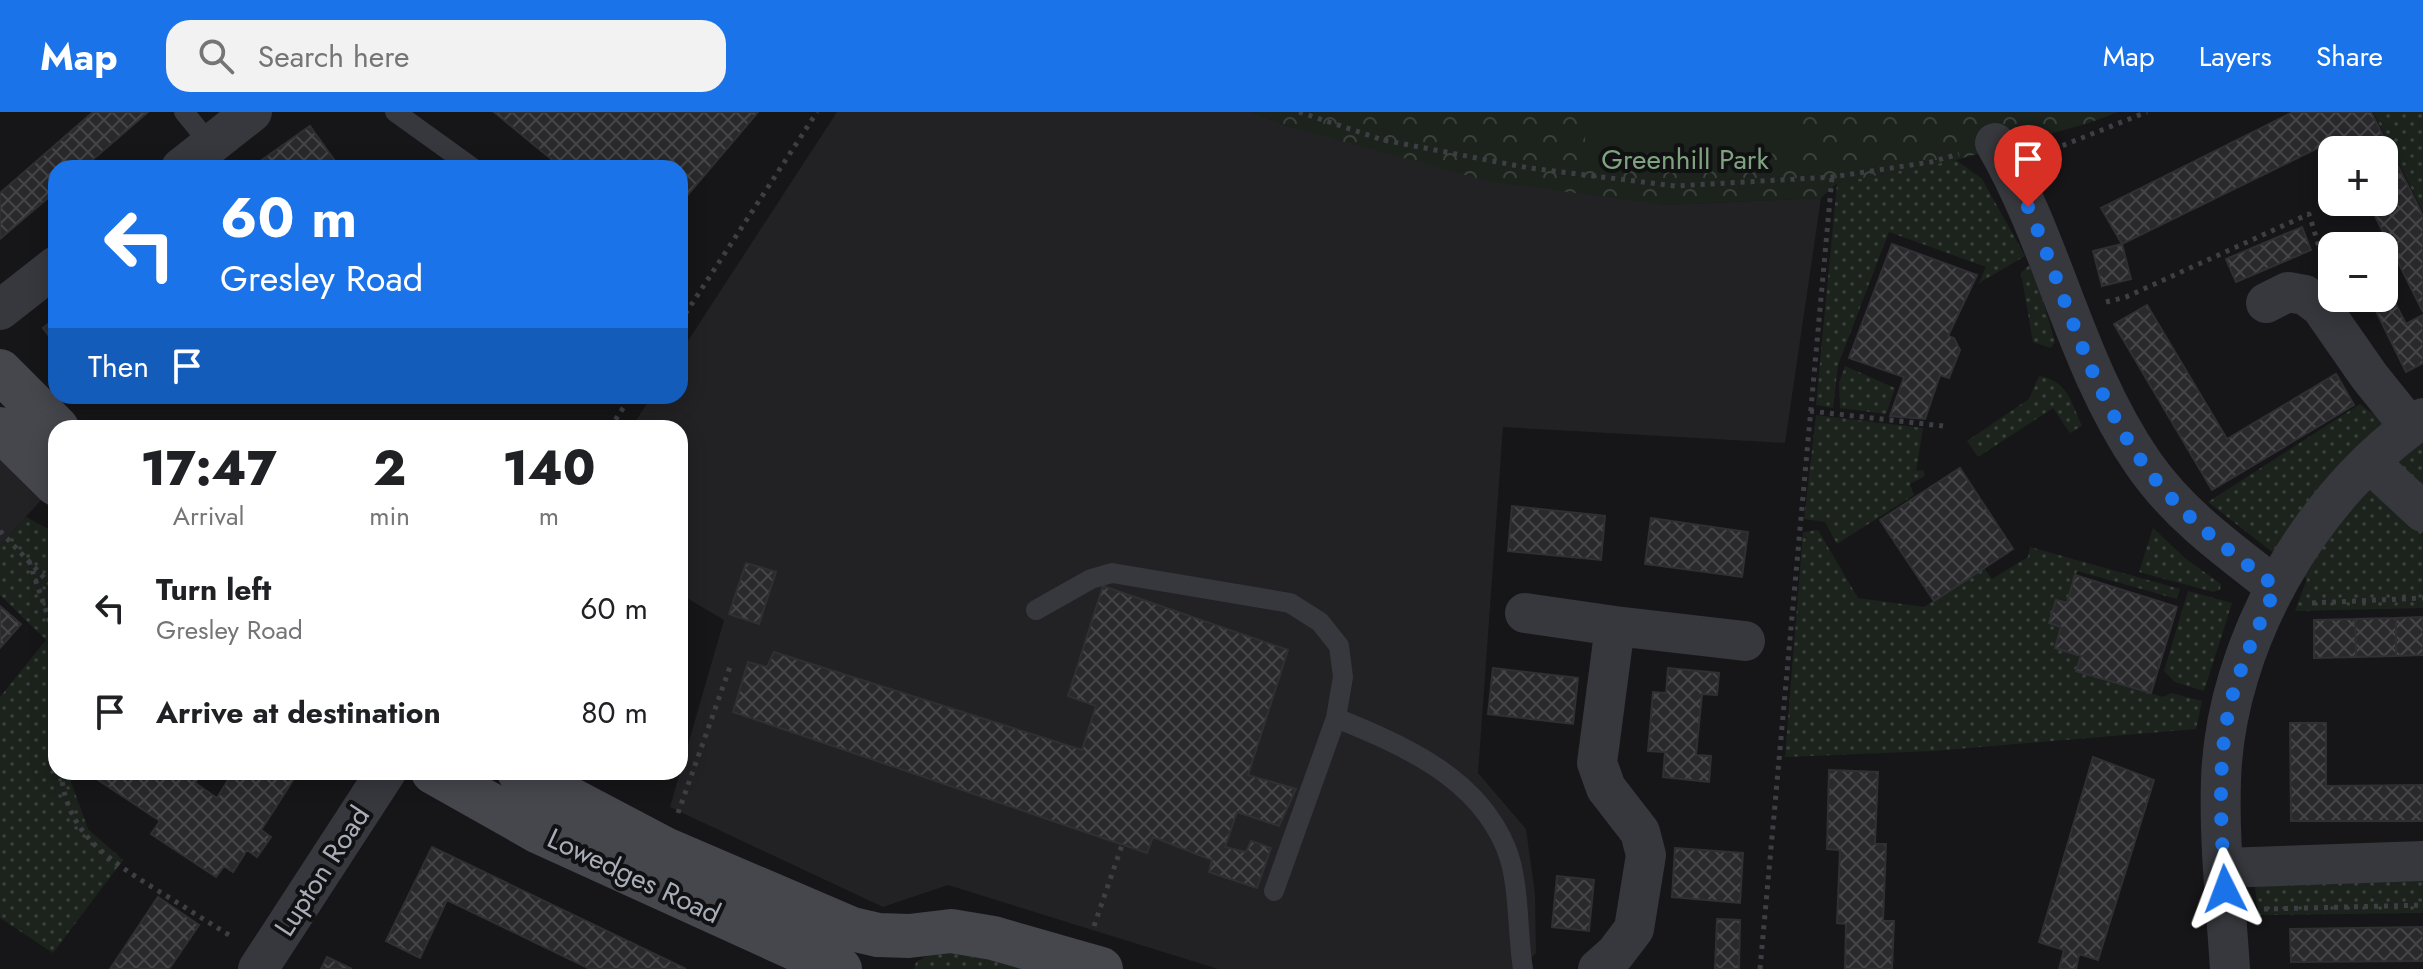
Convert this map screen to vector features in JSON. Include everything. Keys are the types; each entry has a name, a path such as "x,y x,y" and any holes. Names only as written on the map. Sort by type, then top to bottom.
{"street":[{"path":"196,156 252,112"},
{"path":"2003,157 2048,254 2082,350 2104,399 2143,464 2201,529 2272,596"},
{"path":"0,310 48,272"},
{"path":"2230,969 2221,778 2232,699 2253,638 2272,596 2312,527 2369,462 2416,423 2369,376 2321,307 2305,295 2288,292 2266,303"},
{"path":"0,371 49,420"},
{"path":"0,429 48,476"},
{"path":"2369,462 2423,512"},
{"path":"1525,613 1745,641"},
{"path":"1598,969 1615,954 1634,929 1646,855 1640,832 1606,788 1597,763 1615,626"},
{"name":"Lupton Road","path":"262,963 381,780"},
{"name":"Lowedges Road","path":"447,780 539,832 840,969"},
{"name":"Lowedges Road","path":"534,780 665,849 852,929 878,935 898,953 951,931 993,938 1092,966"},
{"path":"2224,868 2423,861"}],"lane":[{"path":"184,112 196,156"},
{"path":"395,112 462,160"},
{"path":"1036,610 1091,579 1112,573 1290,603 1320,622 1339,646 1343,677 1336,718 1274,891"},
{"path":"1336,718 1400,744 1456,781 1485,809 1507,849 1523,969"}],"path":[{"path":"688,310 817,112"},
{"path":"1299,112 1383,140 1529,168 1675,186 1832,177 1931,162 2003,157 2057,146 2147,112"},
{"path":"1760,969 1832,177"},
{"path":"2068,312 2126,297 2309,214 2325,262 2305,295"},
{"path":"1810,411 1943,426"},
{"path":"1,534 48,581"},
{"path":"29,561 48,617"},
{"path":"2272,596 2423,598"},
{"path":"665,849 730,667"},
{"path":"62,780 63,794 83,833 109,860 262,963"},
{"path":"1092,966 1122,845"},
{"path":"2226,909 2423,905"}],"shaded area":[{"path":"837,112 1252,112 1290,127 1665,205 1821,198 1785,443 1503,427 1478,773 1526,829 1535,894 1536,953 1521,969 1218,969 948,885 883,907 670,807 678,780 688,780 688,745 724,620 688,599 688,420 636,420 647,404 688,404 688,341"},
{"path":"0,429 48,476 48,493 0,545"}],"green space":[{"name":"Greenhill Park","path":"1252,112 2118,112 1956,160 1837,183 1821,198 1665,205 1491,182 1290,127"},
{"path":"1586,112 1801,112 1800,152 1585,145"},
{"path":"2373,112 2423,112 2423,212 2398,162 2398,136 2385,136"},
{"path":"1956,160 1982,179 2025,256 1979,283 1986,267 1889,232 1838,365 1833,408 1816,405 1837,183"},
{"path":"2029,265 2055,342 2051,348 2033,342 2021,273"},
{"path":"1845,366 1895,388 1886,414 1840,408 1839,383"},
{"path":"2039,376 2062,388 2082,426 2070,433 2053,408 1978,457 1967,441 2029,399"},
{"path":"2360,404 2415,446 2423,442 2423,608 2295,611 2307,579 2208,502"},
{"path":"1816,415 1923,428 1916,471 1923,470 1925,476 1910,484 1914,495 1837,544 1825,522 1804,519"},
{"path":"26,517 48,529 48,780 71,780 88,829 123,860 53,953 0,918 0,697 46,640 0,595 0,545"},
{"path":"2153,528 2186,559 2221,584 2220,590 2213,592 2139,572"},
{"path":"1818,530 1858,598 1924,607 1984,568 1992,579 2028,557 2030,547 2180,589 2177,599 2077,571 2055,648 2081,656 2077,671 2163,697 2171,693 2202,701 2196,729 1934,751 1785,757 1803,532"},
{"path":"2188,591 2232,603 2204,691 2175,682 2164,671"},
{"path":"2423,876 2423,913 2258,915 2255,886"},
{"path":"937,951 1044,969 914,969 916,962"}],"building":[{"path":"93,112 148,112 92,160 48,160 48,198 0,239 0,193"},
{"path":"494,112 758,112 688,195 688,160 552,160"},
{"path":"2293,112 2371,112 2383,136 2318,136 2318,148 2122,244 2101,208"},
{"path":"310,126 334,160 262,160"},
{"path":"2398,166 2423,216 2423,312 2398,262 2398,232 2383,232 2375,216 2398,216"},
{"path":"2302,227 2311,250 2236,282 2226,259"},
{"path":"1892,244 1977,275 1948,336 1954,338 1960,350 1949,378 1940,375 1925,419 1890,416 1904,377 1849,358"},
{"path":"2122,244 2131,279 2102,286 2093,251"},
{"path":"2147,305 2227,439 2336,374 2354,405 2212,490 2114,324"},
{"path":"2398,308 2406,324 2423,315 2423,363 2406,372 2376,312 2398,312"},
{"path":"1960,468 2013,549 1934,601 1880,520"},
{"path":"1512,506 1605,516 1601,560 1508,551"},
{"path":"1651,518 1748,532 1742,577 1645,564"},
{"path":"746,563 776,572 759,624 729,614"},
{"path":"2075,575 2177,607 2151,693 2076,671 2081,656 2055,648 2061,627 2049,623 2056,600 2067,603"},
{"path":"1103,586 1288,650 1248,775 1296,789 1279,826 1237,812 1225,847 1246,852 1251,841 1271,848 1257,888 1209,872 1212,860 1153,837 1147,853 733,712 748,662 767,667 774,652 1082,750 1096,706 1068,696"},
{"path":"0,606 21,624 0,648"},
{"path":"2423,617 2423,655 2396,656 2396,618"},
{"path":"2396,618 2396,656 2356,657 2355,619"},
{"path":"2355,619 2356,657 2314,658 2314,620"},
{"path":"1493,668 1578,678 1573,724 1488,714"},
{"path":"1668,668 1719,673 1717,695 1702,694 1696,755 1711,756 1709,782 1663,777 1665,752 1648,751 1653,692 1666,693"},
{"path":"2290,723 2326,723 2326,786 2422,785 2422,821 2291,821"},
{"path":"2093,757 2154,780 2098,960 2079,954 2076,969 2059,969 2064,950 2039,942"},
{"path":"1829,770 1878,772 1875,844 1886,844 1883,921 1894,921 1892,969 1845,969 1846,924 1837,923 1840,850 1827,849"},
{"path":"98,780 197,780 195,783 217,798 228,780 293,780 261,830 271,837 257,857 247,850 233,872 224,866 216,877 151,834 160,821"},
{"path":"432,847 686,969 590,969 447,900 420,958 386,941"},
{"path":"1675,848 1743,853 1740,903 1672,897"},
{"path":"1557,876 1594,880 1589,931 1552,927"},
{"path":"158,897 199,925 169,969 110,969"},
{"path":"1717,919 1740,920 1739,969 1715,969"},
{"path":"2423,927 2423,961 2291,962 2290,929"},
{"path":"327,957 352,969 321,969"}],"route":[{"path":"2028,207 2082,350 2104,399 2143,464 2201,529 2276,587 2253,638 2232,699 2221,778 2225,889"}]}
